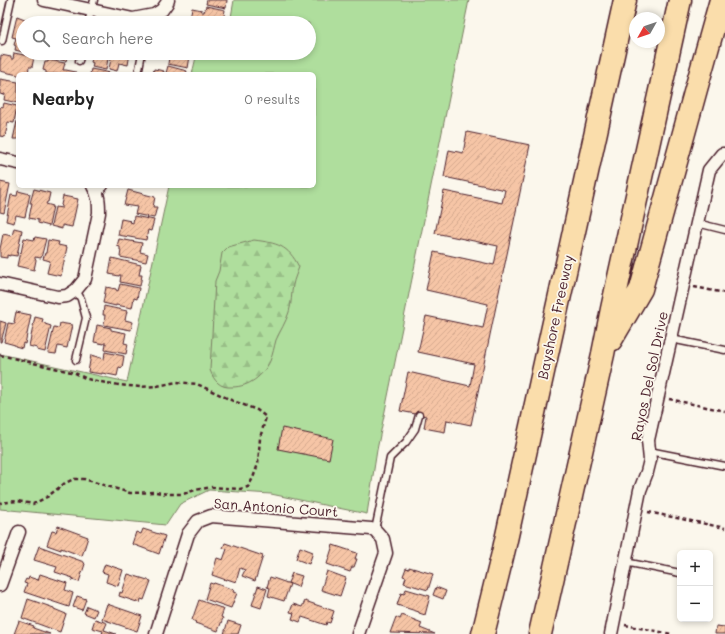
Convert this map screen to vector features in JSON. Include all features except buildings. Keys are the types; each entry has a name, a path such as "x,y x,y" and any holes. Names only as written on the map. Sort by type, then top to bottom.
{"highway":[{"name":"Bayshore Freeway","path":"483,634 504,548 625,0"},
{"path":"540,634 680,0"},
{"path":"603,354 641,290 721,0"}],"street":[{"path":"44,0 93,5 124,16"},
{"path":"154,16 162,10 168,0"},
{"name":"Rayos Del Sol Drive","path":"612,628 640,490 650,460 648,440 709,170 722,154 725,154"},
{"path":"0,159 16,163"},
{"path":"0,284 58,297 67,296 76,290 84,279 99,213 99,189"},
{"name":"San Antonio Court","path":"156,634 188,534 198,521 210,516 375,530"},
{"path":"358,634 386,553 383,539 375,530"},
{"path":"0,585 18,532"}],"lane":[{"path":"2,41 11,0"},
{"path":"90,16 93,5"},
{"path":"138,72 141,60"},
{"path":"697,223 725,230"},
{"path":"76,290 81,299 86,318 76,360"},
{"path":"671,339 725,350"},
{"path":"375,530 390,458 406,442 415,429 419,415"},
{"path":"649,451 725,466"},
{"path":"626,562 677,572"}],"path":[{"path":"684,284 725,294"},
{"path":"0,355 75,373 87,379 119,385 157,386 177,382 197,384 257,410 266,417 260,438 258,464 248,487 240,489 212,487 195,490 184,494 156,492 130,493 84,479 74,479 65,483 47,497 33,504 17,501 0,503"},
{"path":"658,397 725,411"},
{"path":"636,510 725,528"},
{"path":"612,628 671,634"}],"green space":[{"path":"234,0 469,0 377,450 367,514 271,494 209,490 180,504 166,525 0,509 0,354 127,382 169,188 316,188 316,72 192,72 195,60 316,60 316,16 231,16"},
{"path":"254,240 269,242 281,246 291,254 299,267 293,283 289,312 276,340 267,366 255,380 250,383 228,387 218,383 210,370 215,281 219,271 222,253 228,247"}]}
